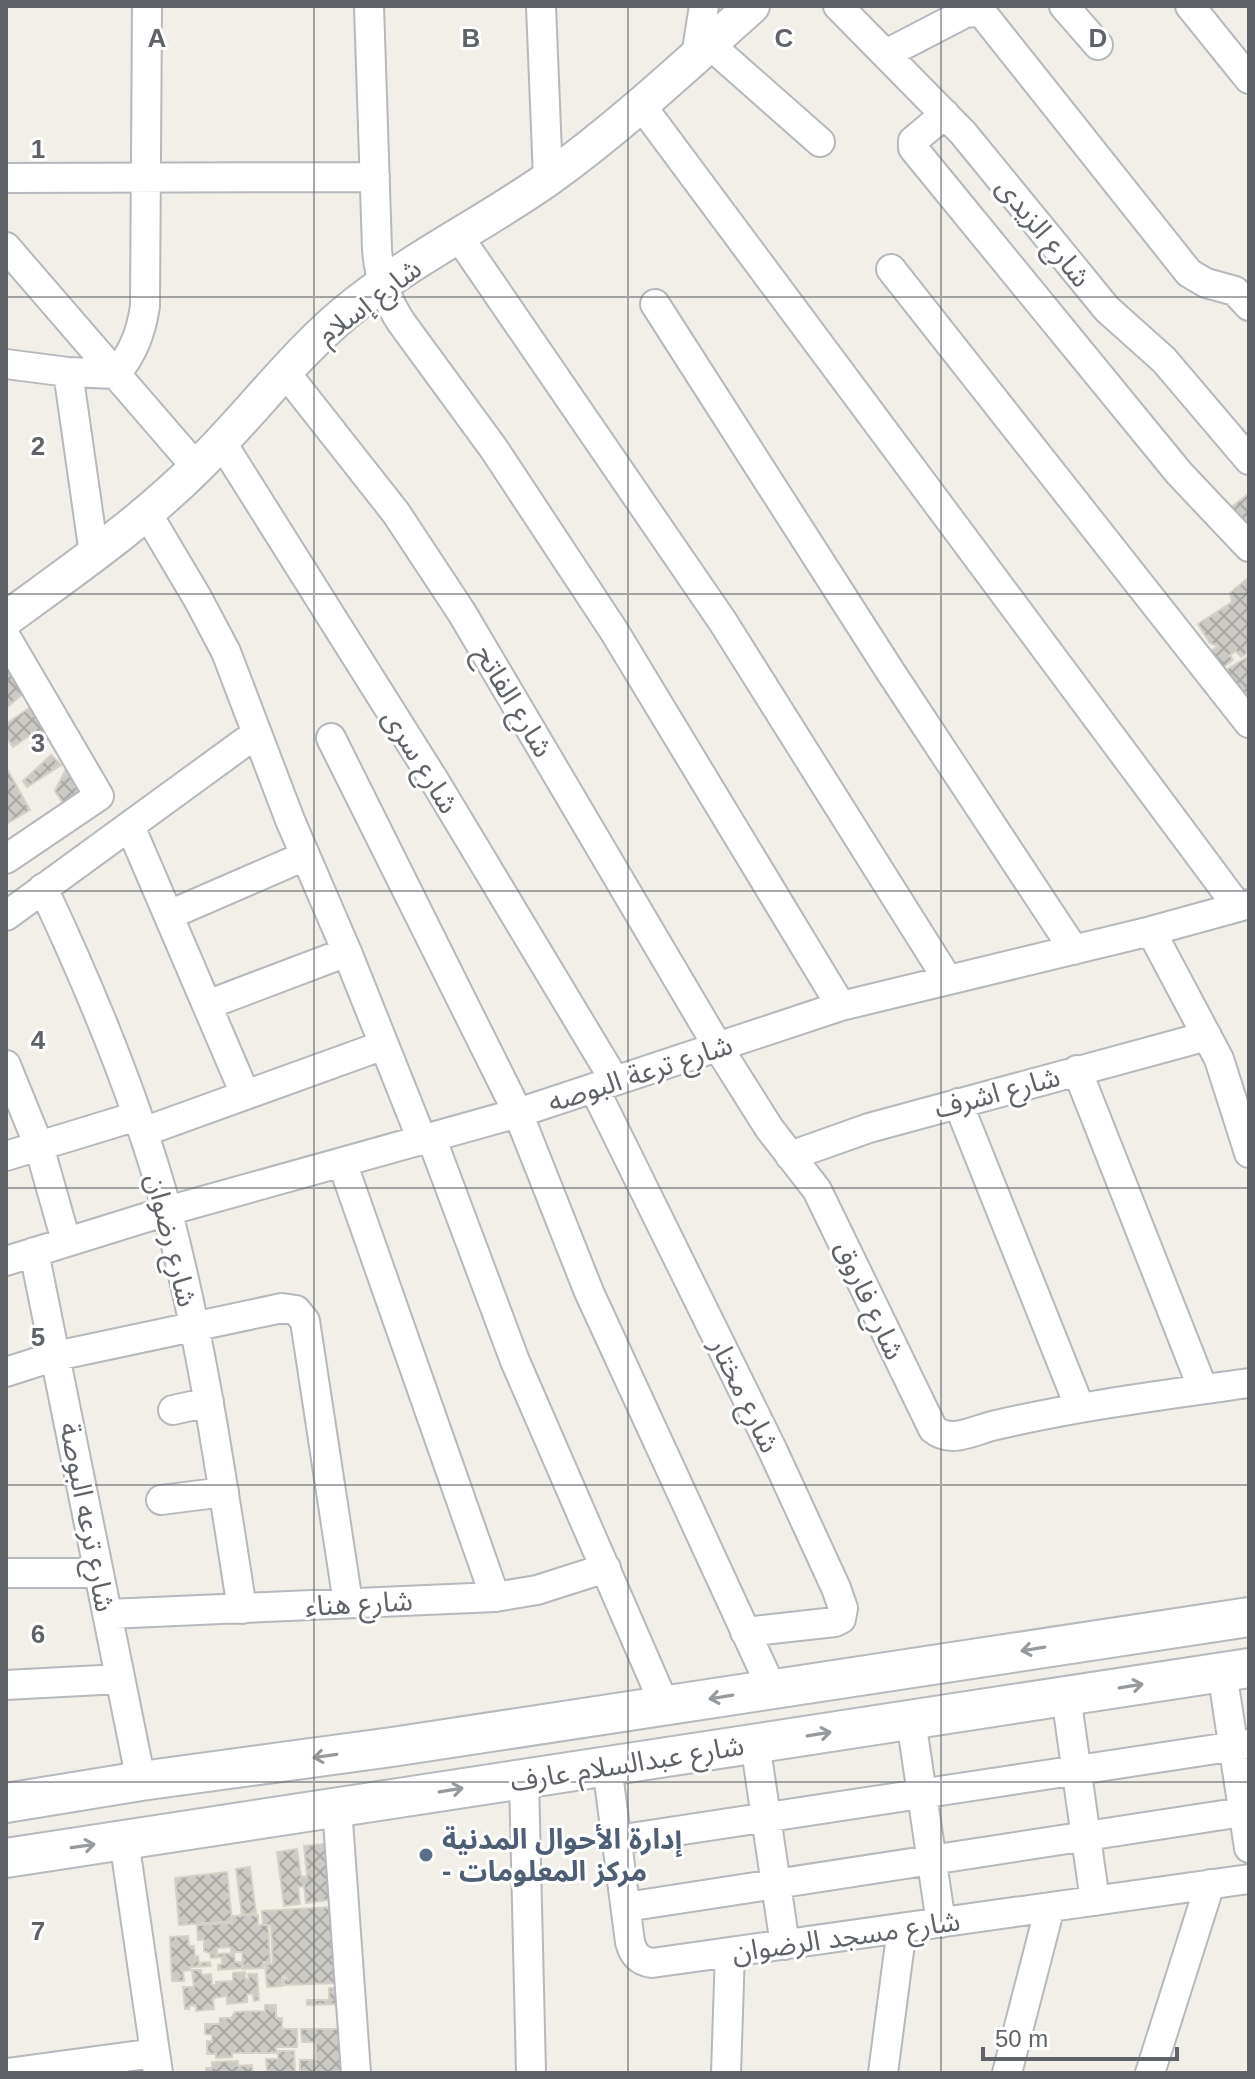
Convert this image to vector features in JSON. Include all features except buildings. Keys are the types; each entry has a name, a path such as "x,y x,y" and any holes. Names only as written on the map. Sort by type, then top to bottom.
{"main road":[{"name":"شارع عبدالسلام عارف","path":"6,1803 1249,1617"},
{"name":"شارع عبدالسلام عارف","path":"6,1858 1236,1670"},
{"path":"484,1733 479,1752 481,1763 495,1778 514,1780"},
{"path":"392,1747 405,1762 407,1773 405,1783 393,1799"}],"street":[{"path":"116,374 136,343 145,306 147,6"},
{"path":"369,6 377,259 388,300 494,449 614,631 841,1006"},
{"path":"541,6 548,178"},
{"path":"704,6 703,50 820,142"},
{"name":"شارع إسلام","path":"6,619 147,513 197,468 331,324 382,285 587,150 752,6"},
{"name":"شارع الزيدى","path":"838,6 945,114 1107,309 1172,368 1249,460"},
{"path":"1064,6 1098,45"},
{"path":"1190,6 1249,79"},
{"path":"886,54 965,13 983,14 1189,273 1206,283 1235,291 1249,306"},
{"path":"641,105 1244,906"},
{"path":"945,114 913,141 913,148 1179,473 1249,547"},
{"path":"6,178 375,177"},
{"path":"459,237 723,622 948,980"},
{"path":"6,247 197,468"},
{"path":"891,269 1249,723"},
{"path":"655,304 890,671 1074,950"},
{"path":"6,364 116,374"},
{"path":"68,372 94,554"},
{"name":"شارع الفاتح","path":"285,372 396,513 430,562 718,1047"},
{"name":"شارع سرى","path":"222,443 434,780 604,1084"},
{"path":"147,513 226,652 305,856 426,1139 515,1361 665,1706"},
{"path":"6,637 99,796 6,859"},
{"path":"6,916 257,733"},
{"path":"331,738 518,1113 589,1292 772,1689"},
{"path":"130,826 245,1094"},
{"path":"169,915 305,856"},
{"name":"شارع رضوان","path":"43,888 89,991 140,1124 167,1211 209,1402 242,1609"},
{"name":"شارع ترعة البوصه","path":"6,1261 167,1211 518,1113 841,1006 1244,906"},
{"path":"1151,931 1223,1071 1249,1153"},
{"path":"207,1005 347,952"},
{"name":"شارع اشرف","path":"790,1156 855,1132 1207,1036"},
{"path":"6,1156 140,1124 245,1094 384,1045"},
{"name":"شارع فاروق","path":"718,1047 769,1128 810,1178 933,1429 944,1436 957,1436 1080,1408 1249,1383"},
{"path":"6,1065 39,1146 66,1241"},
{"path":"1077,1070 1203,1389"},
{"name":"شارع مختار","path":"604,1084 843,1608 841,1619 835,1622 745,1632"},
{"path":"958,1103 1080,1408"},
{"path":"342,1162 495,1597"},
{"name":"شارع ترعه البوصة","path":"34,1252 141,1781"},
{"path":"6,1372 56,1356 282,1308 302,1315 348,1603"},
{"path":"173,1410 209,1402"},
{"path":"161,1500 224,1492"},
{"name":"شارع هناء","path":"108,1614 495,1597 537,1590 606,1568"},
{"path":"6,1573 99,1573"},
{"path":"1236,1670 1249,1848"},
{"path":"6,1685 120,1679"},
{"path":"1066,1696 1095,1901"},
{"path":"911,1720 941,1923"},
{"path":"755,1743 785,1945"},
{"path":"617,1840 1241,1745"},
{"name":"شارع مسجد الرضوان","path":"607,1766 632,1949 634,1955 645,1962 1249,1879"},
{"path":"514,1780 531,2073"},
{"path":"337,1807 356,2073"},
{"path":"626,1907 1246,1812"},
{"path":"7,2073 157,2063 124,1840"},
{"path":"1150,2073 1210,1884"},
{"path":"1007,2073 1050,1907"},
{"path":"883,2073 902,1928"},
{"path":"726,2073 730,1952"}],"place":[{"name":"إدارة الأحوال المدنية - مركز المعلومات","path":"426,1855"}]}
